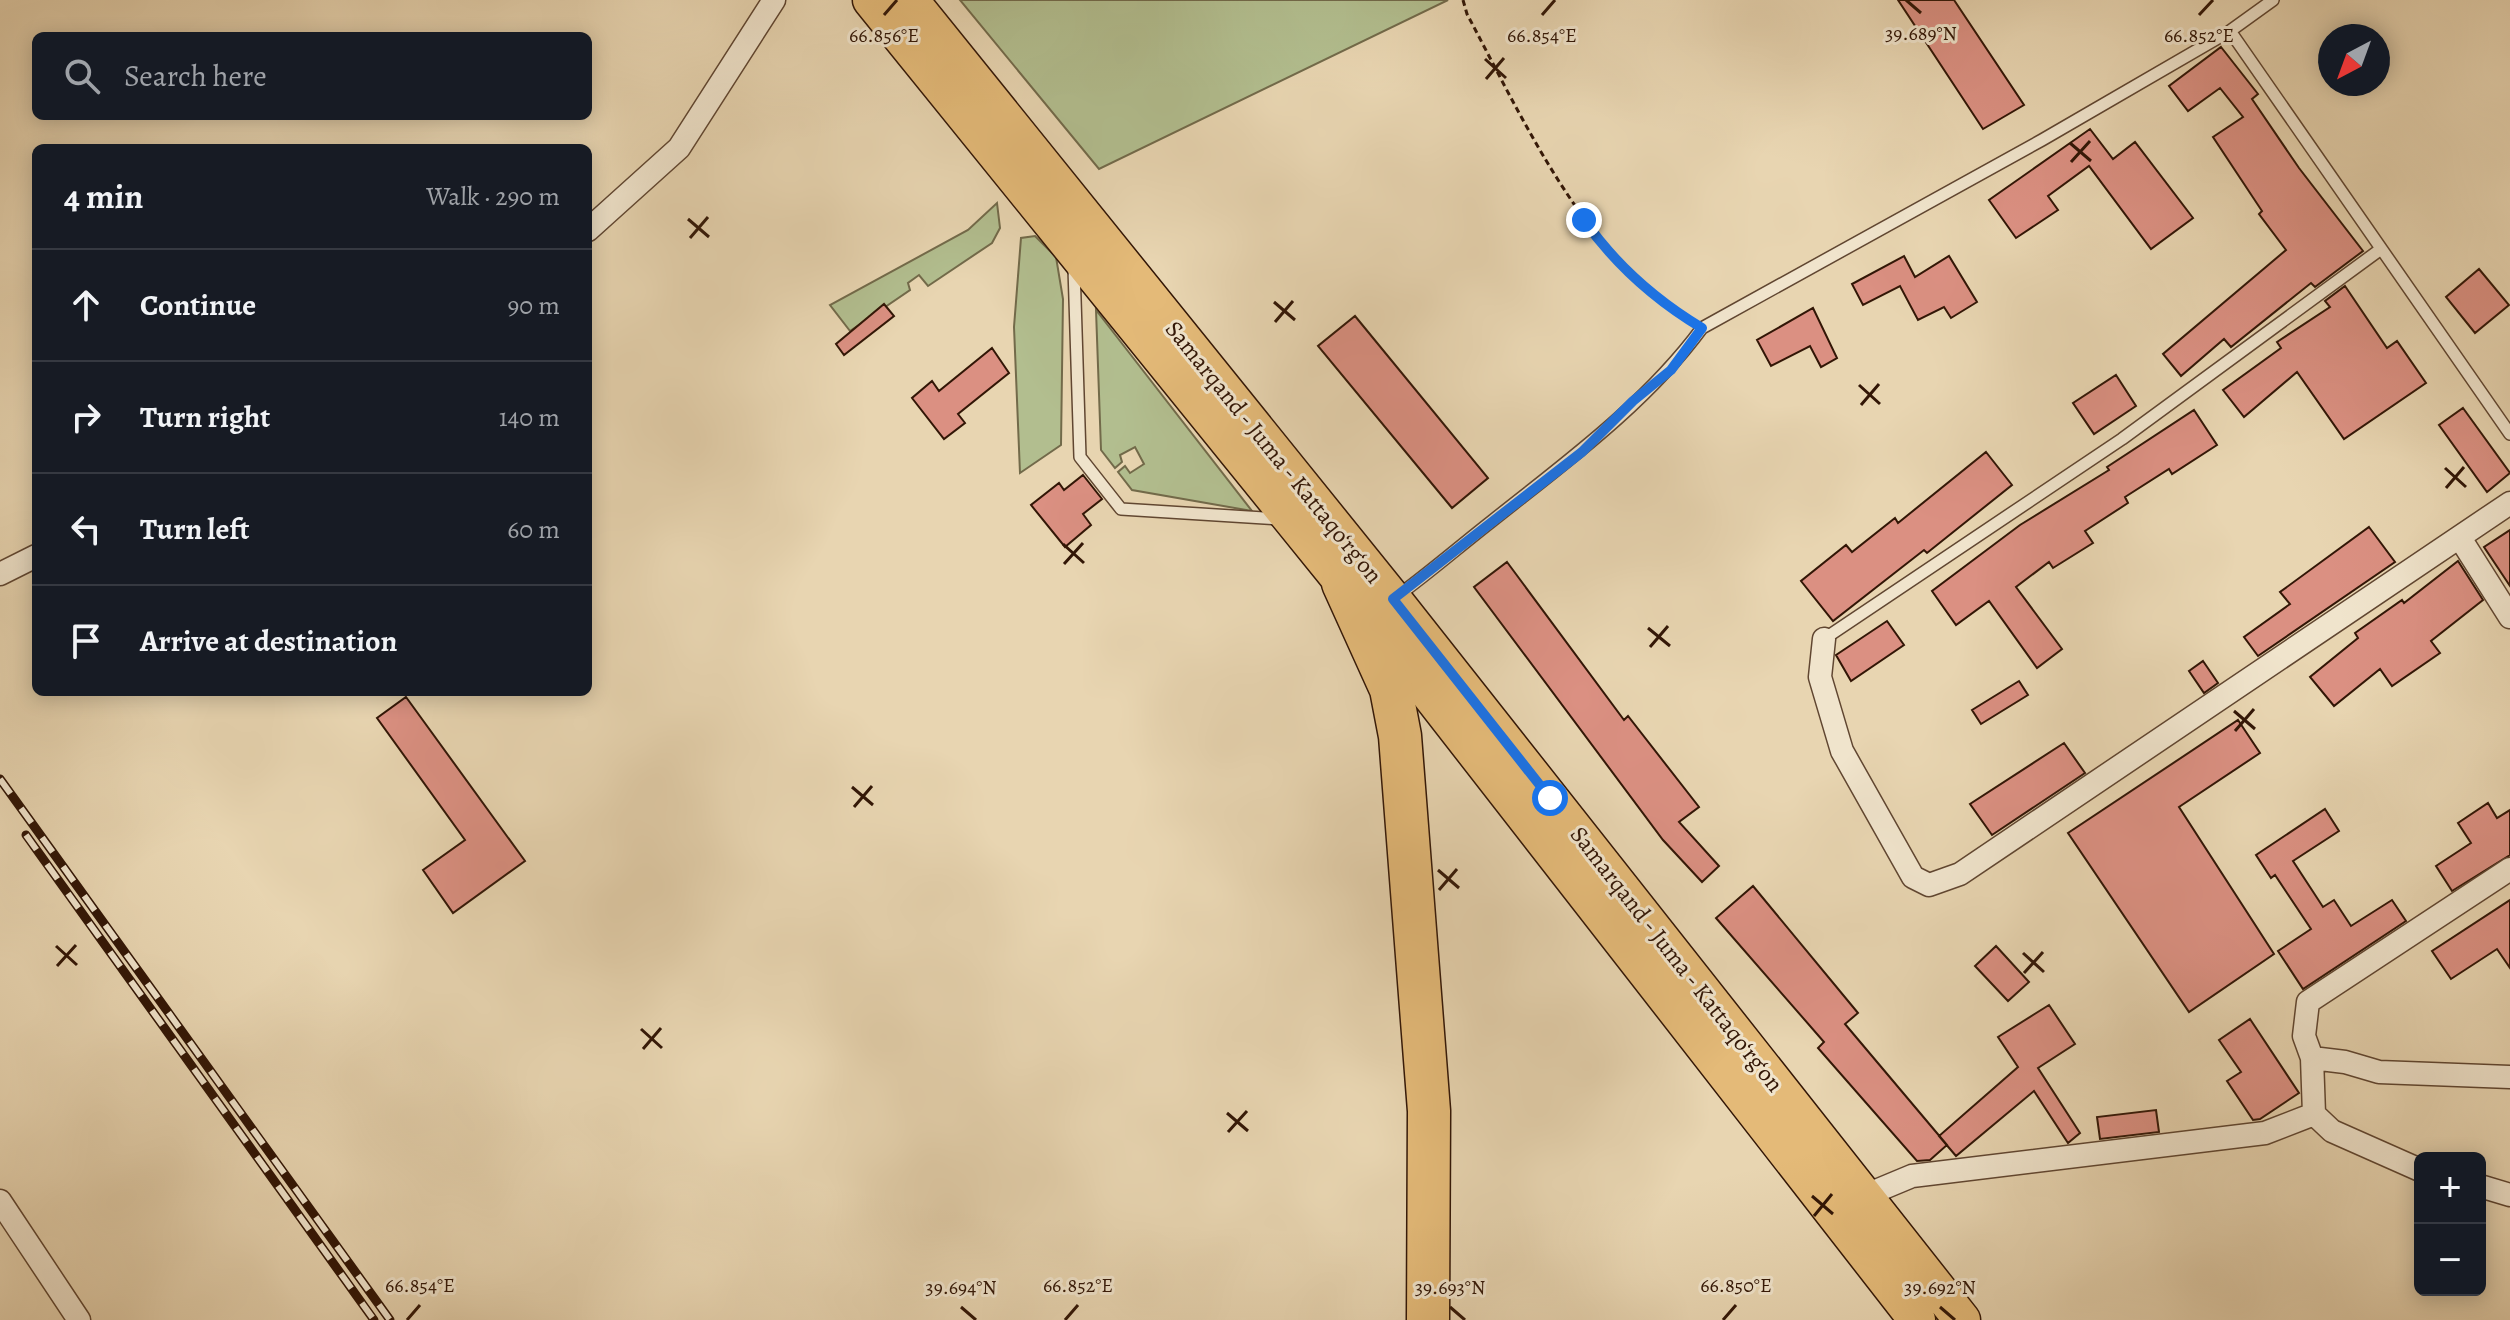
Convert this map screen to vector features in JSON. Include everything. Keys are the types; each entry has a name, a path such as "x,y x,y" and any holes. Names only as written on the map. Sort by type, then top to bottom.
{"highway":[{"path":"1343,583 1391,689 1400,736 1429,1111 1428,1320"}],"main road":[{"name":"Samarqand - Juma - Kattaqo‘rg‘on","path":"871,0 1343,583 1917,1320"},
{"name":"Samarqand - Juma - Kattaqo‘rg‘on","path":"910,0 1393,599 1962,1320"}],"street":[{"path":"592,226 679,148 774,0"},
{"path":"1824,639 1820,677 1842,751 1913,877 1929,885 1960,874 2510,503"},
{"path":"2460,538 2510,617"},
{"path":"0,574 32,558"},
{"path":"2414,1167 2332,1131 2314,1114 2312,1058 2304,1036 2308,1002 2510,869"},
{"path":"2312,1058 2345,1062 2379,1072 2510,1077"},
{"path":"1864,1196 1912,1176 2265,1133 2314,1114"},
{"path":"2486,1188 2510,1195"},
{"path":"0,1201 79,1320"}],"lane":[{"path":"1393,599 1582,452 1633,401 1671,370 1702,328 2230,31 2273,0"},
{"path":"2230,31 2510,434"},
{"path":"1073,247 1080,457 1121,509 1293,520"},
{"path":"1824,639 2122,439 2381,249"}],"path":[{"path":"1463,0 1467,14 1524,119 1593,233 1650,291 1702,328"}],"green space":[{"path":"960,0 1448,0 1099,169"},
{"path":"997,203 1000,228 992,243 928,286 919,275 908,283 910,290 850,331 830,305 968,230"},
{"path":"1035,236 1056,257 1063,299 1061,445 1020,473 1014,327 1021,238"},
{"path":"1096,310 1252,511 1132,490 1118,472 1125,466 1130,473 1144,464 1135,447 1120,455 1122,462 1115,468 1101,450"}],"building":[{"path":"1898,0 1954,0 2024,105 1983,129"},
{"path":"2221,47 2258,94 2252,99 2299,168 2363,251 2315,287 2311,283 2231,347 2224,339 2181,376 2163,354 2286,250 2259,214 2262,211 2213,137 2243,117 2220,88 2188,111 2169,86"},
{"path":"2090,129 2113,159 2135,142 2193,218 2151,249 2089,166 2048,196 2058,210 2016,238 1989,200"},
{"path":"1904,256 1915,277 1949,256 1977,302 1951,318 1944,307 1918,320 1900,286 1863,305 1852,284"},
{"path":"2479,269 2509,305 2475,333 2446,297"},
{"path":"2345,286 2387,348 2397,341 2426,383 2344,439 2297,372 2244,417 2223,390 2281,348 2277,342 2330,307 2325,301"},
{"path":"884,304 894,316 844,355 836,344"},
{"path":"1813,308 1837,358 1821,367 1810,346 1771,366 1757,340"},
{"path":"1355,316 1488,478 1452,508 1318,346"},
{"path":"992,348 1009,373 958,414 965,423 944,439 912,398 932,381 939,391"},
{"path":"2116,375 2136,406 2094,434 2073,403"},
{"path":"2463,408 2510,473 2487,492 2439,425"},
{"path":"2194,410 2217,445 2172,474 2169,469 2125,497 2128,503 2085,531 2093,543 2053,568 2049,562 2016,587 2062,649 2037,668 1989,601 1956,625 1932,591 2020,525 2109,470 2107,467"},
{"path":"1986,452 2012,485 1927,553 1924,550 1833,621 1801,581 1846,545 1852,552 1895,518 1898,523"},
{"path":"1083,475 1102,499 1083,514 1091,525 1065,547 1031,505 1059,483 1064,490"},
{"path":"2369,527 2395,562 2258,656 2244,637 2290,604 2280,592"},
{"path":"2510,530 2510,586 2484,547"},
{"path":"2458,561 2483,600 2431,641 2440,653 2392,686 2380,669 2334,706 2310,677 2358,638 2355,633 2402,600 2404,603"},
{"path":"1507,562 1624,720 1628,716 1699,807 1679,822 1719,866 1702,882 1663,840 1474,587"},
{"path":"1887,621 1904,645 1851,681 1836,655"},
{"path":"2203,661 2218,683 2204,693 2189,671"},
{"path":"2019,681 2028,695 1981,724 1972,710"},
{"path":"406,697 525,861 453,913 423,870 465,840 377,718"},
{"path":"2238,720 2260,753 2179,807 2274,954 2189,1012 2068,833"},
{"path":"2064,743 2085,773 1992,835 1970,804"},
{"path":"2488,803 2497,818 2510,810 2510,855 2452,891 2436,866 2471,843 2458,823"},
{"path":"2325,809 2339,831 2293,861 2323,907 2334,900 2351,926 2392,900 2406,921 2303,989 2278,951 2311,929 2275,875 2271,878 2256,855"},
{"path":"1753,886 1858,1013 1845,1024 1947,1145 1930,1160 1917,1161 1818,1048 1824,1042 1716,918"},
{"path":"2510,900 2510,968 2497,949 2451,979 2432,951"},
{"path":"1996,946 2029,982 2008,1001 1975,966"},
{"path":"2049,1005 2075,1044 2038,1068 2080,1133 2068,1143 2034,1091 1956,1156 1939,1136 2018,1067 1998,1037"},
{"path":"2250,1019 2299,1093 2260,1119 2253,1120 2227,1081 2241,1072 2219,1040"},
{"path":"2156,1110 2159,1132 2100,1139 2097,1117"}],"railway":[{"path":"0,779 390,1320"},
{"path":"26,835 374,1320"}],"route":[{"path":"1550,798 1393,599 1582,452 1633,401 1671,370 1702,328 1675,312 1633,276 1584,220"}]}
